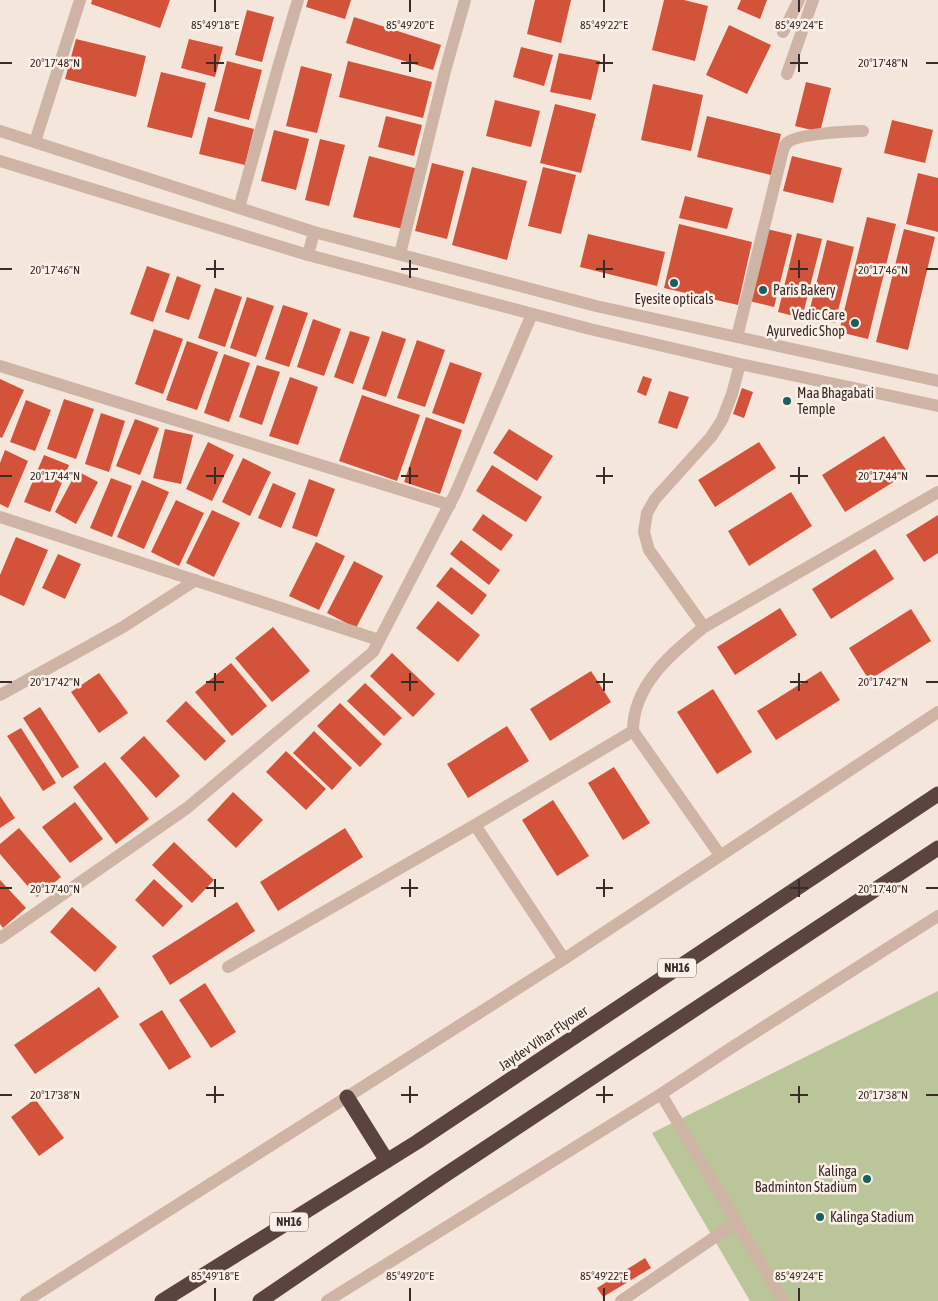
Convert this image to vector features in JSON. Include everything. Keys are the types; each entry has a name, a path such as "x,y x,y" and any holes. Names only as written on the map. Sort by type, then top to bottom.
{"highway":[{"name":"Jaydev Vihar Flyover","path":"162,1301 417,1142 938,794"},
{"path":"260,1301 442,1177 938,848"},
{"path":"347,1097 387,1161"}],"street":[{"path":"35,142 80,0"},
{"path":"239,208 278,64 298,0"},
{"path":"400,254 445,70 465,0"},
{"path":"783,32 798,0"},
{"path":"787,74 813,0"},
{"path":"0,131 314,232 596,306 938,381"},
{"path":"736,337 783,150 787,142 815,135 843,131 863,131"},
{"path":"0,161 308,255 532,314 740,364 938,406"},
{"path":"308,255 314,232"},
{"path":"0,938 187,808 373,652 450,505 532,314"},
{"path":"704,627 649,550 644,532 647,513 655,499 711,437 722,420 732,394 740,364"},
{"path":"0,366 450,505"},
{"path":"720,855 633,731 633,720 638,703 647,684 678,648 704,627 938,492"},
{"path":"0,517 379,640"},
{"path":"0,695 6,686 123,627 196,580"},
{"path":"26,1301 564,959 938,712"},
{"path":"228,967 475,825 633,731"},
{"path":"475,825 564,959"},
{"path":"327,1301 661,1094 938,916"},
{"path":"661,1094 783,1301"},
{"path":"621,1301 736,1222"}],"green space":[{"name":"Kalinga Stadium","path":"938,991 938,1301 750,1301 652,1133"}],"building":[{"path":"92,0 170,0 160,28 91,4"},
{"path":"308,0 351,0 345,19 306,7"},
{"path":"535,0 571,0 561,43 527,34"},
{"path":"664,0 684,0 708,6 695,61 652,50"},
{"path":"741,0 767,0 760,19 737,9"},
{"path":"247,10 274,17 262,62 235,55"},
{"path":"354,17 441,45 433,70 346,43"},
{"path":"729,25 771,45 747,94 706,75"},
{"path":"76,39 146,56 136,97 65,79"},
{"path":"189,39 223,47 215,77 181,68"},
{"path":"521,47 553,55 544,86 513,77"},
{"path":"559,53 600,61 591,100 550,92"},
{"path":"227,61 262,70 249,120 214,111"},
{"path":"348,61 432,82 423,118 339,97"},
{"path":"301,66 332,74 317,133 286,126"},
{"path":"161,72 206,83 192,138 147,127"},
{"path":"806,82 831,88 820,132 795,126"},
{"path":"653,84 703,95 691,151 641,140"},
{"path":"495,100 540,111 531,147 486,136"},
{"path":"555,104 596,114 581,173 540,163"},
{"path":"386,116 422,125 414,156 378,147"},
{"path":"707,116 781,134 771,175 697,157"},
{"path":"208,117 254,129 245,165 199,154"},
{"path":"892,120 933,130 925,163 884,153"},
{"path":"274,130 309,139 296,190 261,181"},
{"path":"320,139 345,145 329,206 305,200"},
{"path":"369,156 418,169 403,229 353,217"},
{"path":"792,156 842,168 833,203 783,191"},
{"path":"432,163 464,171 447,239 415,231"},
{"path":"472,167 527,181 507,260 452,245"},
{"path":"543,167 576,175 561,234 528,226"},
{"path":"918,173 938,178 938,232 906,224"},
{"path":"685,196 733,208 727,229 679,218"},
{"path":"867,217 896,224 868,339 839,332"},
{"path":"679,224 752,242 738,305 664,288"},
{"path":"767,229 792,235 774,307 749,301"},
{"path":"904,229 935,237 908,350 876,342"},
{"path":"797,233 822,239 802,318 778,312"},
{"path":"588,234 665,252 657,286 580,267"},
{"path":"827,240 854,247 835,323 808,317"},
{"path":"147,266 170,274 153,322 130,314"},
{"path":"177,276 201,285 189,320 165,312"},
{"path":"215,288 242,297 225,347 198,338"},
{"path":"247,297 274,306 256,357 230,348"},
{"path":"283,305 308,313 289,367 265,359"},
{"path":"313,319 341,329 324,376 297,367"},
{"path":"154,329 183,339 163,394 135,384"},
{"path":"350,331 370,337 353,384 334,377"},
{"path":"382,331 406,339 386,397 362,389"},
{"path":"417,340 445,350 425,407 397,398"},
{"path":"187,341 218,352 197,410 166,400"},
{"path":"224,354 250,363 229,422 204,413"},
{"path":"450,362 482,373 464,424 432,413"},
{"path":"257,365 280,372 262,425 239,417"},
{"path":"643,376 652,379 646,396 637,392"},
{"path":"290,377 318,387 298,445 269,436"},
{"path":"0,379 24,390 2,438 0,437"},
{"path":"742,388 753,392 744,418 733,414"},
{"path":"669,391 689,397 677,429 658,423"},
{"path":"362,395 420,415 397,481 339,461"},
{"path":"64,399 94,409 76,459 47,449"},
{"path":"26,400 51,410 35,451 10,442"},
{"path":"101,413 125,421 109,472 85,464"},
{"path":"426,417 462,430 440,494 404,482"},
{"path":"135,419 159,428 140,475 116,466"},
{"path":"165,429 193,435 181,484 153,478"},
{"path":"509,429 553,456 537,481 493,453"},
{"path":"884,436 908,473 845,512 822,475"},
{"path":"208,442 234,455 212,501 186,489"},
{"path":"759,442 776,468 715,507 698,480"},
{"path":"5,450 28,461 8,508 0,504 0,463"},
{"path":"44,455 69,465 50,512 24,502"},
{"path":"243,458 271,472 250,516 222,502"},
{"path":"492,465 542,497 526,522 476,491"},
{"path":"77,471 98,482 76,524 55,512"},
{"path":"111,478 132,486 112,537 90,528"},
{"path":"309,479 335,489 317,537 292,528"},
{"path":"142,480 169,492 144,549 117,537"},
{"path":"273,483 296,493 281,528 258,518"},
{"path":"791,492 812,526 749,566 728,531"},
{"path":"176,500 204,513 179,566 151,552"},
{"path":"212,510 240,523 214,577 186,563"},
{"path":"483,514 513,535 501,551 472,530"},
{"path":"938,515 938,553 924,562 906,535"},
{"path":"16,537 48,550 24,606 0,595 0,575"},
{"path":"461,540 500,570 489,585 450,554"},
{"path":"316,542 345,556 319,610 289,596"},
{"path":"875,549 894,579 831,619 812,589"},
{"path":"58,554 81,564 65,599 42,588"},
{"path":"354,561 383,576 356,628 327,613"},
{"path":"451,567 487,595 472,615 436,586"},
{"path":"438,601 480,635 458,662 416,628"},
{"path":"780,608 797,635 735,675 717,647"},
{"path":"911,609 931,641 869,680 849,648"},
{"path":"273,627 310,671 272,702 235,658"},
{"path":"392,653 435,694 413,717 370,676"},
{"path":"231,663 267,706 232,736 195,692"},
{"path":"591,671 611,702 550,741 530,709"},
{"path":"821,671 840,700 776,740 757,711"},
{"path":"99,673 128,713 99,733 71,692"},
{"path":"365,683 402,718 384,736 347,701"},
{"path":"713,689 752,752 717,774 677,712"},
{"path":"186,701 226,741 205,761 166,721"},
{"path":"340,703 382,744 360,767 317,726"},
{"path":"40,707 79,767 62,778 23,718"},
{"path":"507,726 529,761 468,798 447,764"},
{"path":"21,728 56,783 43,791 7,736"},
{"path":"314,731 352,768 332,790 293,753"},
{"path":"144,736 180,776 156,798 120,758"},
{"path":"286,751 326,789 306,810 266,772"},
{"path":"105,762 149,819 116,844 73,787"},
{"path":"614,767 650,823 623,840 588,783"},
{"path":"233,792 263,820 236,848 207,820"},
{"path":"0,796 15,818 0,828"},
{"path":"553,800 589,856 557,876 522,820"},
{"path":"75,802 103,839 70,863 42,827"},
{"path":"19,828 61,877 37,897 0,854 0,844"},
{"path":"345,828 363,857 278,911 260,882"},
{"path":"174,842 214,880 192,903 152,865"},
{"path":"154,879 183,906 163,927 135,900"},
{"path":"0,880 26,908 3,928 0,924"},
{"path":"237,902 255,931 170,985 152,956"},
{"path":"72,907 117,947 95,972 50,932"},
{"path":"205,983 236,1032 211,1048 179,1000"},
{"path":"99,987 119,1017 35,1074 14,1045"},
{"path":"162,1010 191,1057 169,1070 139,1024"},
{"path":"35,1099 64,1138 39,1156 11,1117"},
{"path":"645,1258 651,1268 603,1297 597,1288"}],"place":[{"name":"Eyesite opticals","path":"674,283"},
{"name":"Paris Bakery","path":"763,290"},
{"name":"Vedic Care Ayurvedic Shop","path":"855,323"},
{"name":"Maa Bhagabati Temple","path":"787,401"},
{"name":"Kalinga Badminton Stadium","path":"867,1179"},
{"name":"Kalinga Stadium","path":"820,1217"}]}
